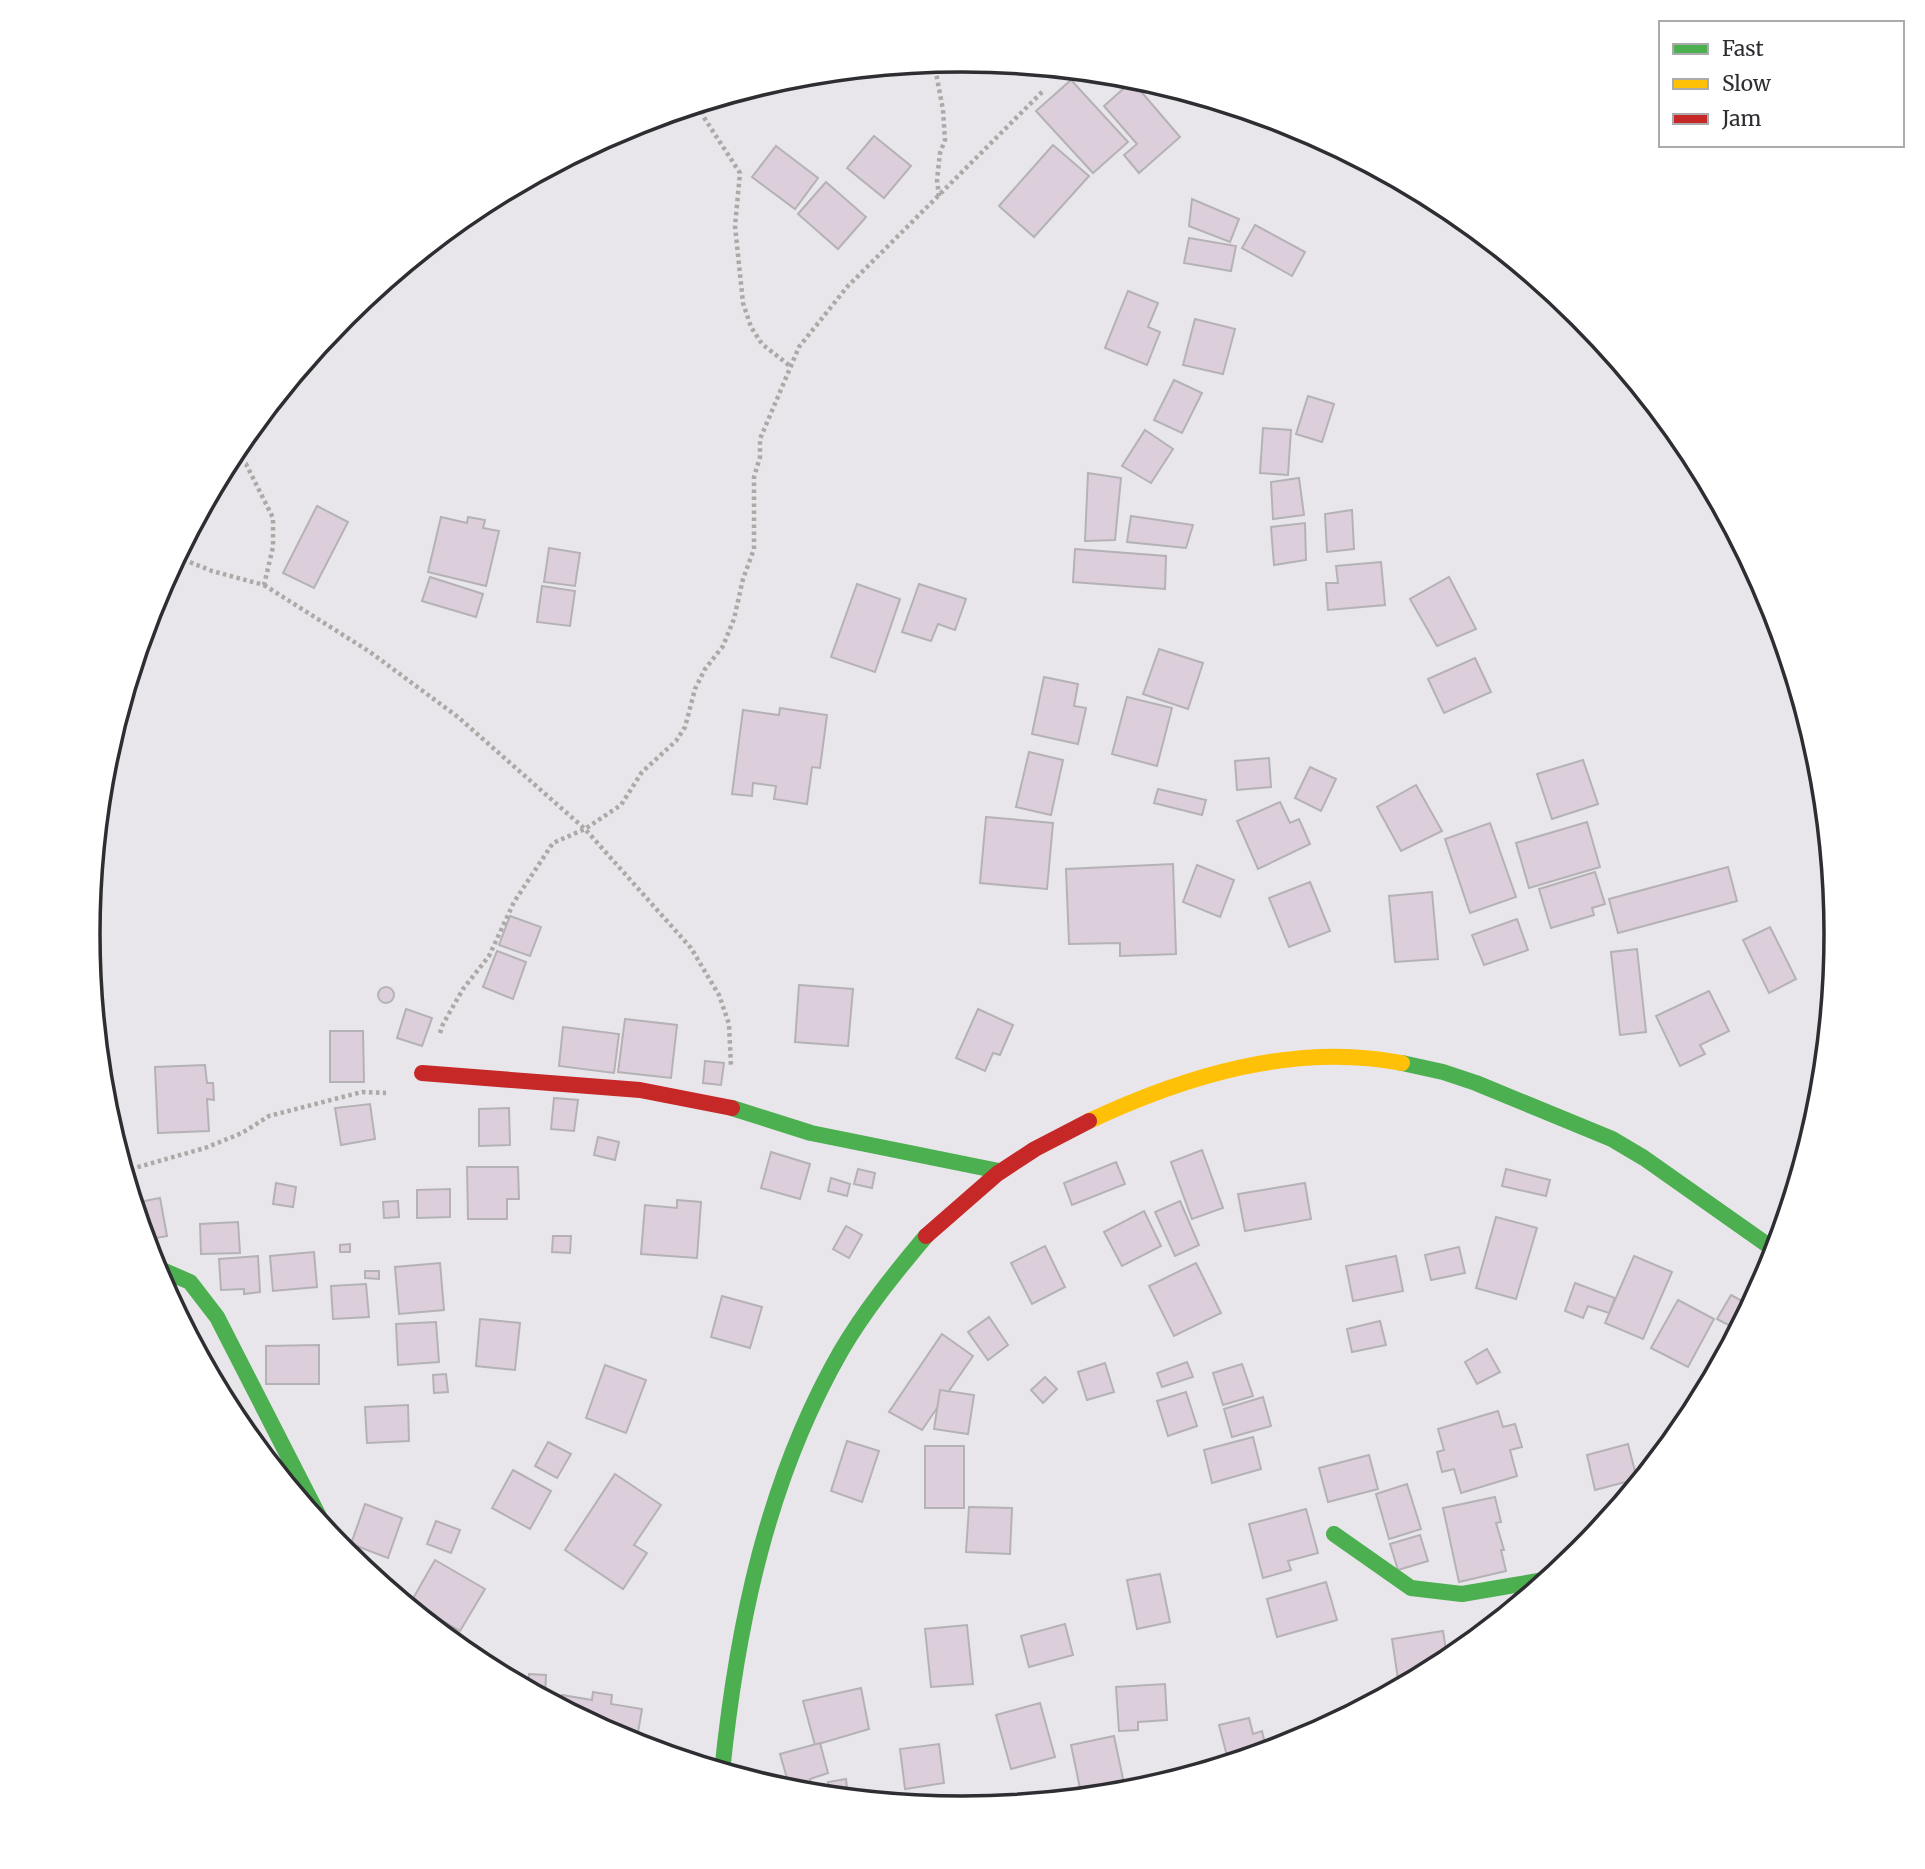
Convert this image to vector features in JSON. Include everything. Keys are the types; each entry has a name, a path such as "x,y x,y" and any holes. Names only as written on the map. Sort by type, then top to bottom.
{"street":[{"path":"723,1763 726,1723 743,1620 767,1519 799,1433 833,1368 875,1298 927,1235 999,1171 1086,1121 1177,1083 1266,1061 1338,1057 1386,1061 1432,1069 1476,1083 1628,1147 1767,1245"},
{"path":"422,1073 640,1090 724,1105 811,1133 999,1171"},
{"path":"169,1273 190,1282 217,1317 309,1497"},
{"path":"1334,1534 1411,1588 1462,1594 1532,1582"}],"path":[{"path":"936,73 945,140 940,153 937,180 939,197"},
{"path":"132,1169 205,1148 242,1133 269,1116 362,1092 387,1093 422,1073 432,1060 443,1024 463,989 489,956 514,902 553,844 584,829 621,805 642,772 676,741 685,727 695,690 705,669 723,646 734,619 743,579 754,549 754,477 760,457 760,439 799,347 847,287 1043,91"},
{"path":"702,113 740,173 735,226 743,303 751,327 762,344 790,366"},
{"path":"241,461 246,464 273,518 273,547 264,585"},
{"path":"186,560 264,585 370,652 458,717 584,829 691,948 719,995 729,1024 732,1064 724,1105"}],"building":[{"path":"1071,80 1128,142 1093,173 1036,111"},
{"path":"1125,87 1140,90 1180,137 1139,173 1124,155 1137,144 1104,106"},
{"path":"874,136 911,166 884,198 847,168"},
{"path":"1053,145 1089,176 1034,237 999,206"},
{"path":"776,146 818,178 795,209 752,177"},
{"path":"826,182 866,217 838,249 798,214"},
{"path":"1192,199 1239,219 1230,242 1189,226"},
{"path":"1255,225 1305,252 1292,276 1242,248"},
{"path":"1189,238 1236,246 1231,271 1184,263"},
{"path":"1128,291 1158,303 1148,327 1160,332 1147,365 1105,348"},
{"path":"1195,319 1235,329 1223,374 1183,365"},
{"path":"1174,380 1202,393 1182,433 1154,420"},
{"path":"1308,396 1334,404 1322,442 1296,434"},
{"path":"1263,428 1291,430 1288,475 1260,473"},
{"path":"1145,430 1173,449 1151,483 1122,466"},
{"path":"1088,473 1121,478 1115,540 1085,541"},
{"path":"1299,478 1304,515 1273,519 1271,482"},
{"path":"317,506 348,522 314,588 283,573"},
{"path":"1352,510 1354,549 1327,552 1325,514"},
{"path":"1131,516 1193,525 1186,548 1127,542"},
{"path":"441,517 467,523 468,517 485,520 483,528 499,531 486,586 428,572"},
{"path":"1305,523 1306,560 1274,565 1271,527"},
{"path":"549,548 580,553 575,586 544,582"},
{"path":"1075,549 1166,556 1165,589 1073,582"},
{"path":"1381,562 1385,605 1328,610 1326,583 1338,583 1336,566"},
{"path":"430,577 483,594 476,617 422,601"},
{"path":"1449,577 1476,629 1437,646 1410,599"},
{"path":"857,584 900,599 875,672 831,657"},
{"path":"919,584 966,599 955,630 938,624 931,641 902,632"},
{"path":"542,586 575,591 570,626 537,622"},
{"path":"1159,649 1203,663 1188,709 1143,694"},
{"path":"1475,658 1491,692 1444,713 1428,679"},
{"path":"1044,677 1078,684 1074,706 1086,708 1078,744 1032,734"},
{"path":"1127,697 1172,708 1157,766 1112,754"},
{"path":"780,708 827,715 820,768 812,767 807,804 774,799 776,786 753,783 752,796 732,794 743,710 779,715"},
{"path":"1029,752 1063,760 1051,815 1016,807"},
{"path":"1269,758 1271,787 1237,790 1235,761"},
{"path":"1583,760 1598,804 1552,819 1537,774"},
{"path":"1310,767 1336,779 1321,811 1295,798"},
{"path":"1416,785 1442,831 1401,851 1377,807"},
{"path":"1158,789 1206,800 1202,815 1154,803"},
{"path":"1280,802 1290,823 1299,819 1310,844 1258,869 1237,821"},
{"path":"986,817 1053,823 1047,889 980,883"},
{"path":"1587,822 1600,867 1529,888 1516,843"},
{"path":"1490,823 1516,897 1470,913 1445,839"},
{"path":"1173,864 1176,954 1120,956 1120,943 1069,944 1066,869"},
{"path":"1197,865 1234,880 1220,917 1183,902"},
{"path":"1728,867 1737,901 1618,933 1609,899"},
{"path":"1595,872 1605,904 1592,908 1594,915 1551,928 1539,889"},
{"path":"1310,882 1330,931 1289,947 1269,898"},
{"path":"1432,892 1438,959 1395,962 1389,896"},
{"path":"510,916 541,927 530,956 499,945"},
{"path":"1517,919 1528,950 1484,965 1472,935"},
{"path":"1770,927 1796,979 1769,993 1743,940"},
{"path":"1637,949 1646,1032 1620,1035 1611,952"},
{"path":"497,951 526,962 513,999 483,987"},
{"path":"799,985 853,989 848,1046 795,1042"},
{"path":"386,987 392,989 392,1001 386,1003 380,1001 378,995 380,989"},
{"path":"1709,991 1729,1031 1700,1045 1705,1054 1680,1066 1656,1016"},
{"path":"406,1009 432,1018 422,1046 397,1038"},
{"path":"978,1009 1013,1025 1000,1055 993,1053 985,1071 956,1058"},
{"path":"625,1019 677,1025 671,1078 618,1072"},
{"path":"563,1027 619,1034 614,1073 559,1066"},
{"path":"330,1031 363,1031 364,1082 330,1082"},
{"path":"705,1061 724,1063 721,1085 703,1083"},
{"path":"205,1065 207,1083 213,1083 214,1100 207,1099 209,1131 158,1133 155,1067"},
{"path":"554,1098 578,1100 574,1131 551,1129"},
{"path":"370,1104 375,1139 341,1145 335,1108"},
{"path":"509,1108 510,1145 479,1146 479,1109"},
{"path":"598,1137 619,1142 615,1160 594,1155"},
{"path":"1202,1150 1223,1208 1192,1219 1171,1162"},
{"path":"771,1152 810,1164 800,1199 761,1188"},
{"path":"1116,1162 1125,1184 1072,1205 1064,1183"},
{"path":"467,1167 518,1167 519,1199 507,1199 507,1219 468,1219"},
{"path":"858,1169 875,1173 872,1188 854,1184"},
{"path":"1506,1169 1550,1180 1546,1196 1502,1186"},
{"path":"831,1178 850,1184 847,1196 828,1191"},
{"path":"276,1183 296,1187 293,1207 273,1204"},
{"path":"1305,1183 1311,1219 1245,1231 1238,1194"},
{"path":"450,1189 450,1217 417,1218 417,1190"},
{"path":"160,1198 167,1236 155,1238 143,1201"},
{"path":"677,1200 701,1202 697,1258 641,1254 645,1205 677,1208"},
{"path":"398,1201 399,1217 384,1218 383,1202"},
{"path":"1180,1201 1199,1245 1175,1256 1155,1212"},
{"path":"1144,1211 1161,1246 1122,1266 1104,1232"},
{"path":"1496,1217 1537,1228 1516,1299 1476,1288"},
{"path":"238,1222 240,1253 201,1254 200,1224"},
{"path":"846,1226 862,1235 849,1258 833,1249"},
{"path":"553,1236 571,1236 570,1253 552,1252"},
{"path":"350,1244 350,1252 340,1252 340,1245"},
{"path":"1045,1246 1065,1287 1032,1304 1011,1263"},
{"path":"1459,1247 1465,1273 1431,1280 1425,1255"},
{"path":"314,1252 317,1287 273,1291 270,1256"},
{"path":"258,1256 260,1292 244,1294 244,1289 221,1290 219,1259"},
{"path":"1396,1256 1403,1291 1353,1301 1346,1266"},
{"path":"1634,1256 1672,1272 1643,1339 1605,1323"},
{"path":"440,1263 444,1310 399,1314 395,1267"},
{"path":"1196,1263 1221,1313 1174,1336 1149,1286"},
{"path":"365,1271 379,1271 379,1279 365,1278"},
{"path":"1575,1283 1615,1298 1609,1313 1588,1306 1583,1318 1565,1311"},
{"path":"366,1284 369,1317 333,1319 331,1286"},
{"path":"1731,1295 1743,1302 1731,1326 1717,1319"},
{"path":"722,1296 762,1307 750,1348 711,1337"},
{"path":"1678,1300 1714,1319 1688,1367 1651,1348"},
{"path":"989,1317 1008,1345 988,1360 968,1332"},
{"path":"480,1319 520,1323 515,1370 476,1366"},
{"path":"1380,1321 1386,1345 1352,1352 1347,1329"},
{"path":"436,1322 439,1362 398,1365 396,1324"},
{"path":"942,1334 973,1356 922,1430 889,1412"},
{"path":"319,1345 319,1384 266,1384 266,1346"},
{"path":"1487,1349 1500,1372 1477,1384 1465,1362"},
{"path":"1187,1362 1193,1377 1162,1387 1157,1373"},
{"path":"1105,1363 1114,1392 1087,1400 1078,1372"},
{"path":"1242,1364 1253,1396 1223,1405 1213,1373"},
{"path":"605,1365 646,1380 626,1433 586,1418"},
{"path":"446,1374 448,1392 434,1393 433,1375"},
{"path":"1045,1377 1057,1389 1043,1403 1031,1390"},
{"path":"940,1390 974,1395 968,1434 934,1429"},
{"path":"1186,1392 1197,1426 1168,1436 1157,1401"},
{"path":"1263,1397 1271,1426 1232,1437 1224,1409"},
{"path":"408,1405 409,1441 367,1443 365,1407"},
{"path":"1498,1411 1503,1427 1515,1424 1522,1447 1510,1450 1517,1476 1461,1493 1454,1469 1442,1472 1437,1452 1444,1450 1438,1429"},
{"path":"1253,1437 1261,1469 1212,1483 1204,1450"},
{"path":"847,1441 879,1451 862,1502 831,1491"},
{"path":"548,1442 571,1454 557,1478 535,1466"},
{"path":"1628,1444 1636,1474 1629,1481 1595,1490 1587,1455"},
{"path":"925,1446 964,1446 964,1508 925,1508"},
{"path":"1369,1455 1378,1489 1328,1502 1319,1468"},
{"path":"513,1470 551,1491 530,1529 492,1508"},
{"path":"615,1474 661,1505 634,1545 647,1553 623,1589 565,1550"},
{"path":"1407,1484 1421,1529 1389,1539 1376,1494"},
{"path":"1495,1497 1501,1522 1496,1523 1504,1550 1501,1550 1506,1571 1459,1582 1443,1508"},
{"path":"365,1504 402,1518 388,1558 351,1544"},
{"path":"969,1507 1012,1508 1010,1554 966,1552"},
{"path":"1306,1509 1318,1553 1288,1561 1291,1570 1263,1578 1249,1524"},
{"path":"436,1521 460,1530 451,1553 427,1544"},
{"path":"1420,1535 1428,1561 1398,1570 1390,1544"},
{"path":"435,1560 485,1589 460,1631 430,1613 413,1599"},
{"path":"1160,1574 1170,1622 1137,1629 1127,1580"},
{"path":"1326,1582 1337,1620 1277,1637 1267,1599"},
{"path":"1065,1624 1073,1655 1029,1667 1021,1636"},
{"path":"967,1625 973,1684 931,1687 925,1629"},
{"path":"1443,1631 1446,1649 1398,1679 1392,1639"},
{"path":"529,1674 546,1675 545,1689 531,1682"},
{"path":"1165,1684 1167,1720 1138,1722 1138,1730 1119,1731 1116,1687"},
{"path":"861,1688 869,1729 815,1745 803,1701"},
{"path":"593,1692 612,1695 611,1704 642,1709 638,1734 562,1698 562,1695 592,1700"},
{"path":"1040,1703 1055,1757 1011,1769 996,1715"},
{"path":"1249,1718 1253,1734 1262,1731 1265,1742 1227,1755 1219,1725"},
{"path":"1114,1736 1124,1782 1080,1789 1071,1745"},
{"path":"820,1743 828,1773 810,1779 811,1784 787,1779 780,1754"},
{"path":"939,1744 944,1783 905,1789 900,1749"},
{"path":"846,1779 847,1790 829,1787 828,1782"}],"traffic: fast":[{"path":"1402,1063 1476,1083 1612,1139 1644,1158 1767,1245"},
{"path":"732,1108 811,1133 999,1171"},
{"path":"723,1763 737,1663 759,1555 793,1451 815,1400 850,1336 926,1236"},
{"path":"169,1273 190,1282 217,1317 309,1497"},
{"path":"1334,1534 1411,1588 1462,1594 1532,1582"}],"traffic: slow":[{"path":"1089,1121 1163,1090 1241,1067 1321,1057 1402,1063"}],"traffic: jam":[{"path":"422,1073 640,1090 732,1108"},
{"path":"926,1236 997,1174 1035,1149 1089,1121"}]}
